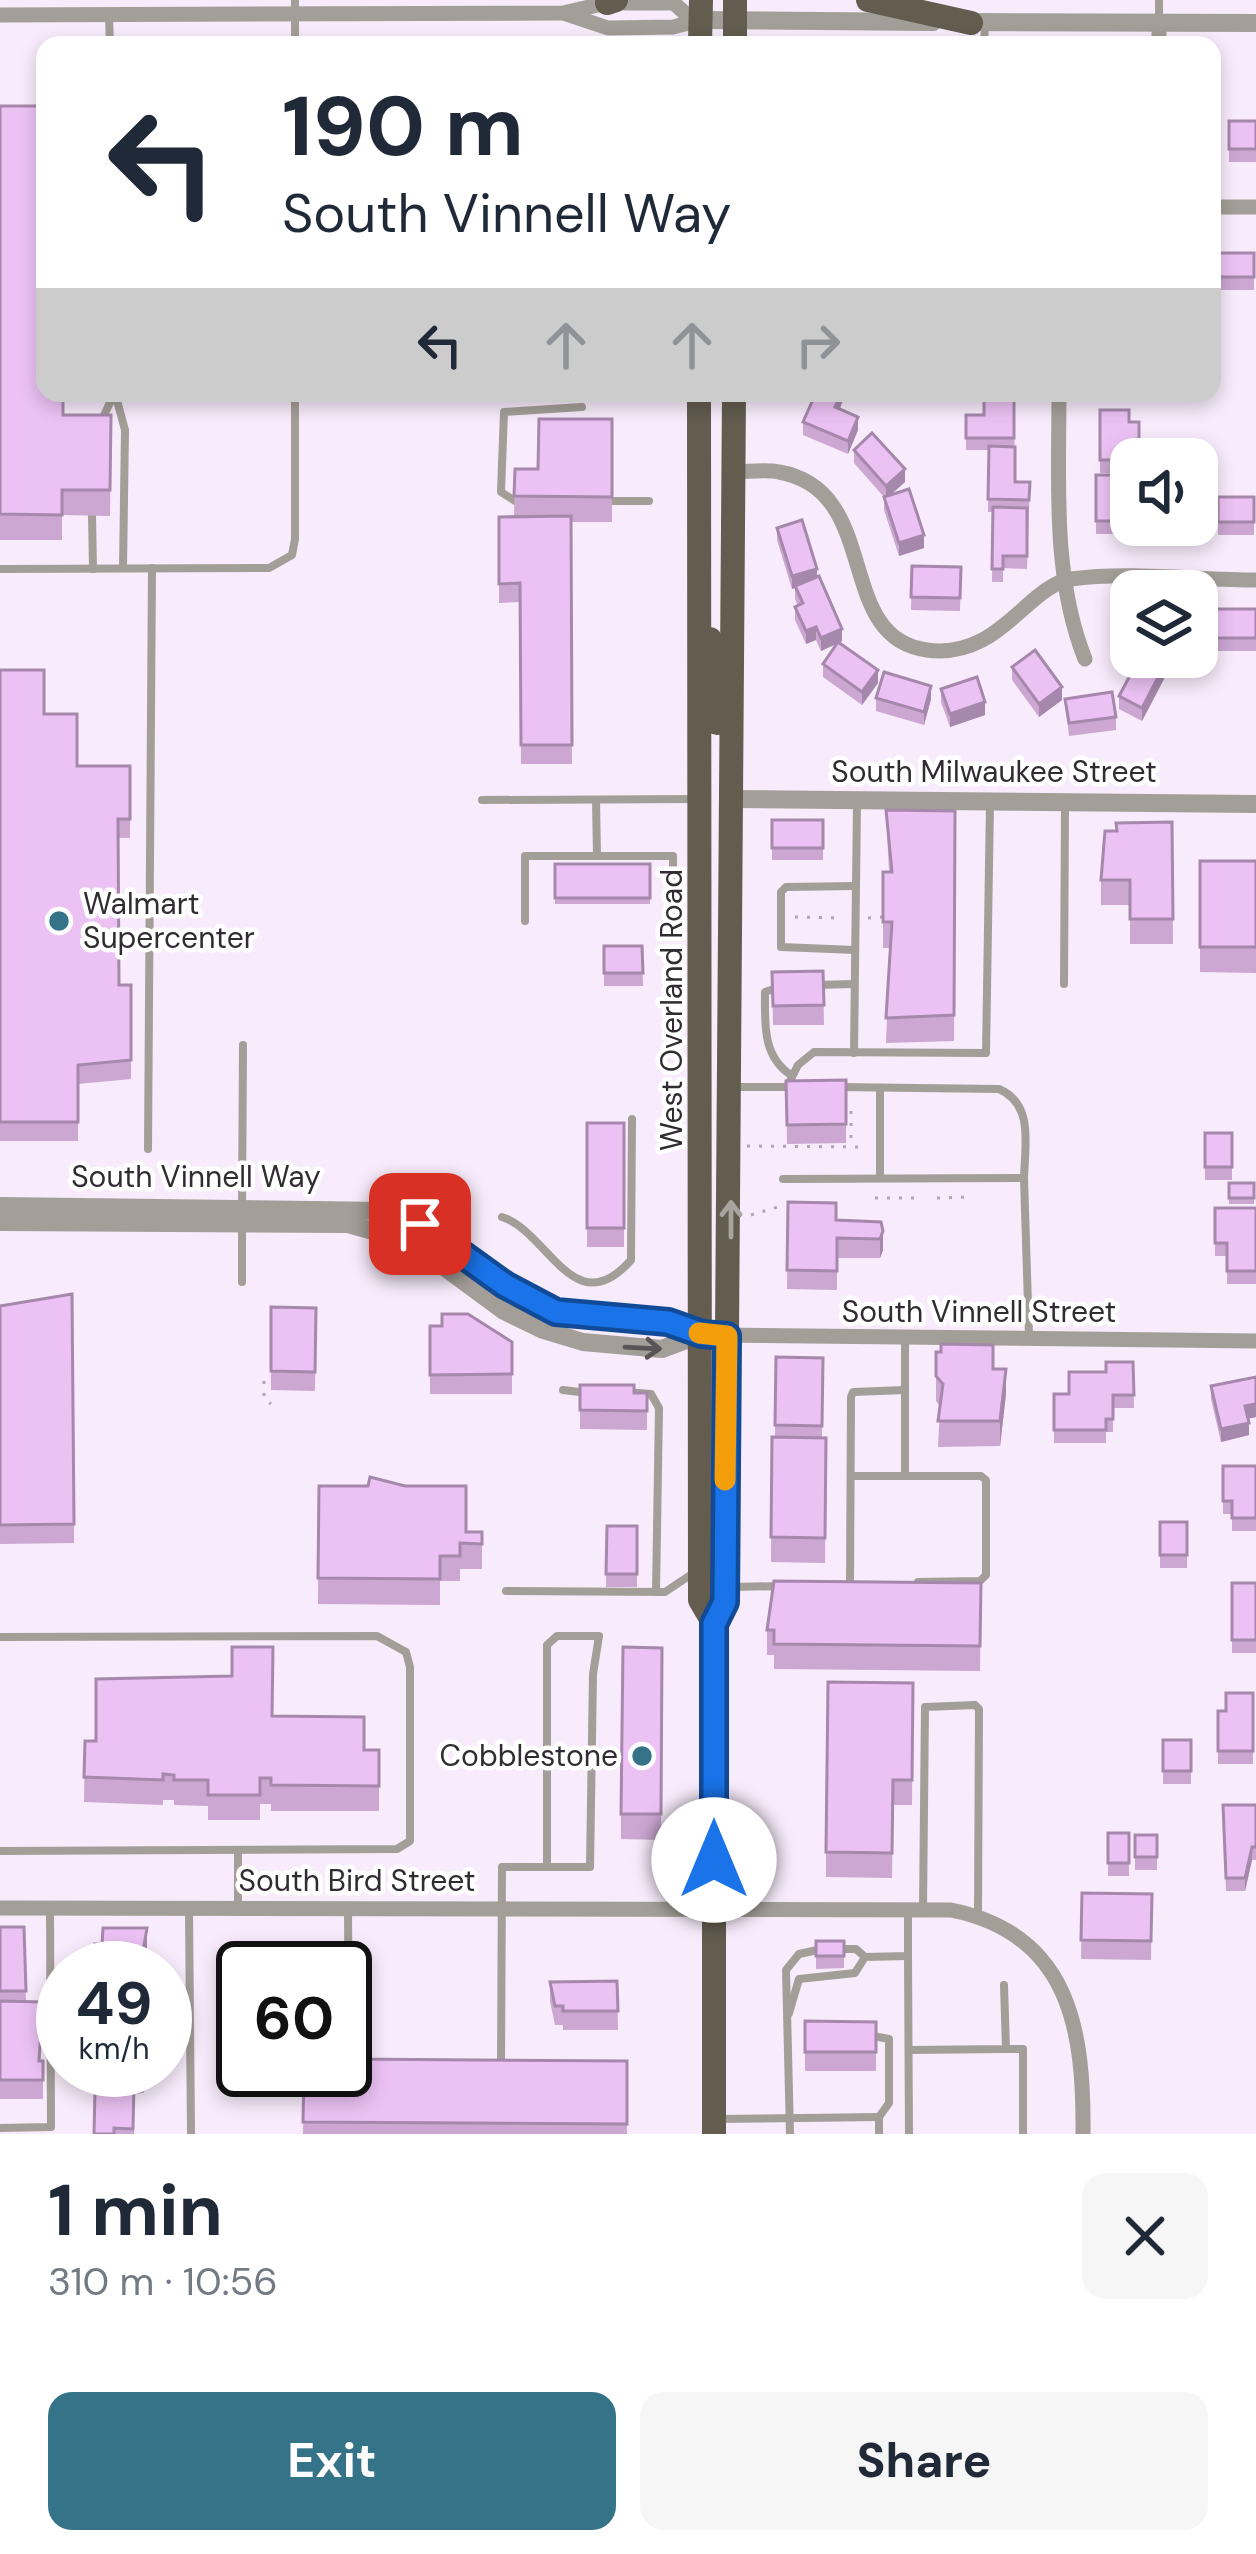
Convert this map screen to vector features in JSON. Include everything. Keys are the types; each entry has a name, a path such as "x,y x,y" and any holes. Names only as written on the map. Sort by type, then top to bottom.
{"main road":[{"path":"868,0 980,30"},
{"name":"West Overland Road","path":"699,402 698,580 725,1587 714,1624 714,2127"},
{"path":"719,402 718,453 733,472"},
{"name":"West Overland Road","path":"714,1624 700,1600 700,1569 732,1087 734,402"},
{"path":"699,526 718,533 720,605 734,670"},
{"path":"698,580 716,671 717,777 732,799"},
{"path":"703,798 718,819 718,921 732,961"}],"street":[{"path":"0,15 296,7 563,13 611,2 674,4 715,19"},
{"path":"563,13 608,28 674,27 715,19 980,30 1256,23"},
{"path":"1159,23 1159,36"},
{"path":"1221,207 1256,207"},
{"path":"1059,402 1059,522 1072,624 1085,659"},
{"path":"733,472 781,472 818,489 845,523 876,619 897,640 926,650 956,650 986,639 1067,579 1256,580"},
{"name":"South Milwaukee Street","path":"732,799 1256,804"},
{"name":"South Vinnell Way","path":"0,1206 242,1215 374,1228 409,1241 504,1311 583,1342 670,1348 715,1335"},
{"name":"South Vinnell Way","path":"0,1222 242,1215"},
{"name":"South Vinnell Street","path":"715,1335 1256,1341"},
{"name":"South Bird Street","path":"0,1908 714,1906 915,1909 977,1915"},
{"path":"977,1915 1014,1936 1042,1962 1066,1996 1084,2056 1083,2134"}],"lane":[{"path":"1159,0 1159,23"},
{"path":"110,14 110,36"},
{"path":"92,440 111,402"},
{"path":"117,402 125,430 123,568"},
{"path":"0,569 269,568 292,555 296,402"},
{"path":"515,501 501,492 504,412 582,407"},
{"path":"612,501 650,501"},
{"path":"92,515 93,569"},
{"path":"148,1149 152,568"},
{"path":"482,800 703,798"},
{"path":"596,800 597,856"},
{"path":"854,1053 857,801"},
{"path":"788,1087 790,1075 814,1052 986,1053 990,802"},
{"path":"1064,984 1065,802"},
{"path":"525,921 525,856 673,856 673,919"},
{"path":"855,950 789,952 781,947 781,892 786,887 856,886"},
{"path":"812,985 855,984"},
{"path":"790,1075 777,1066 765,1038 765,1015 770,986 791,986"},
{"path":"242,1282 243,1045"},
{"path":"732,1087 811,1087"},
{"path":"834,1087 999,1089 1014,1095 1025,1117 1030,1338"},
{"path":"880,1088 880,1178"},
{"path":"502,1217 529,1230 557,1270 592,1281 621,1272 631,1260 632,1119"},
{"path":"783,1179 1024,1178"},
{"path":"905,1340 905,1476"},
{"path":"563,1390 651,1394 659,1408 656,1592"},
{"path":"850,1584 853,1392 905,1390"},
{"path":"850,1476 981,1476 986,1480 986,1574 980,1581 915,1582"},
{"path":"506,1591 656,1592 675,1589 700,1569"},
{"path":"830,1585 872,1584"},
{"path":"725,1587 791,1586"},
{"path":"0,1637 377,1636 406,1652 410,1841 398,1849 0,1851"},
{"path":"501,2071 502,1867 590,1867 593,1674 598,1636 557,1636 547,1645 547,1865"},
{"path":"909,2134 908,1956 926,1707 975,1705 980,1709 977,1915"},
{"path":"238,1850 238,1908"},
{"path":"0,2128 51,2127 50,1908"},
{"path":"348,1908 348,1941"},
{"path":"190,1909 191,2134"},
{"path":"790,2134 786,1970 800,1954 856,1948 865,1958"},
{"path":"865,1958 908,1956"},
{"path":"788,2015 799,1979 855,1973 865,1958"},
{"path":"1004,1984 1006,2049"},
{"path":"788,2035 811,2035"},
{"path":"856,2035 889,2039 889,2103 879,2117 879,2134"},
{"path":"908,2050 1023,2049 1023,2134"},
{"path":"714,2127 879,2117"}],"path":[{"path":"787,917 844,918"},
{"path":"866,917 882,917"},
{"path":"850,1111 851,1147"},
{"path":"746,1146 871,1147"},
{"path":"937,1198 970,1197"},
{"path":"875,1198 915,1198"},
{"path":"746,1215 781,1206"},
{"path":"264,1381 264,1398 271,1404"}],"building":[{"path":"0,106 36,106 36,402 63,402 63,415 111,415 110,490 62,490 62,515 0,514"},
{"path":"1229,121 1256,121 1256,149 1229,149"},
{"path":"1221,253 1254,253 1254,277 1221,277"},
{"path":"812,402 837,402 835,407 858,417 848,441 803,422"},
{"path":"984,402 1014,402 1014,438 966,438 966,415 984,415"},
{"path":"1100,410 1129,410 1129,422 1139,422 1139,438 1110,438 1110,460 1100,460"},
{"path":"539,419 612,419 612,497 514,496 515,469 538,469"},
{"path":"872,433 905,469 886,486 854,450"},
{"path":"989,446 1015,447 1015,482 1030,482 1029,500 988,499"},
{"path":"1096,475 1110,475 1110,521 1096,521"},
{"path":"909,489 924,535 899,543 884,497"},
{"path":"1218,497 1254,497 1254,522 1218,522"},
{"path":"993,507 1027,508 1027,556 1003,556 1003,569 992,569"},
{"path":"571,516 572,745 521,745 520,583 499,584 499,517"},
{"path":"802,520 817,569 792,576 777,528"},
{"path":"912,566 961,567 960,598 911,597"},
{"path":"819,576 842,629 821,638 816,627 806,631 795,607 803,603 795,586"},
{"path":"1218,609 1256,609 1256,638 1218,638"},
{"path":"838,642 878,670 862,692 823,664"},
{"path":"1035,650 1062,687 1039,704 1012,667"},
{"name":"Walmart Supercenter","path":"0,670 44,670 44,714 77,714 77,766 130,766 130,819 118,819 119,985 131,985 131,1060 78,1065 78,1122 0,1122"},
{"path":"884,672 931,686 924,712 876,698"},
{"path":"977,677 985,702 950,714 941,689"},
{"path":"1129,678 1158,678 1142,708 1119,696"},
{"path":"1112,692 1116,717 1069,723 1065,699"},
{"path":"886,810 955,811 954,1015 886,1018 892,922 883,922 883,872 892,872"},
{"path":"772,820 823,820 823,848 772,848"},
{"path":"1172,822 1173,919 1130,919 1130,880 1101,880 1105,831 1117,831 1116,823"},
{"path":"1200,861 1256,861 1256,947 1200,947"},
{"path":"555,864 650,864 650,898 555,898"},
{"path":"604,946 642,946 643,973 604,973"},
{"path":"823,971 824,1005 773,1006 772,972"},
{"path":"846,1080 846,1124 787,1125 786,1081"},
{"path":"587,1123 624,1123 624,1228 587,1228"},
{"path":"1205,1133 1232,1133 1232,1167 1205,1167"},
{"path":"1229,1183 1254,1183 1254,1198 1229,1198"},
{"path":"788,1202 836,1203 836,1220 881,1222 883,1231 880,1239 837,1238 837,1271 787,1270"},
{"path":"1215,1208 1256,1208 1256,1271 1227,1271 1227,1243 1215,1243"},
{"path":"72,1294 74,1524 0,1525 0,1306"},
{"path":"271,1307 316,1308 315,1372 271,1371"},
{"path":"442,1314 468,1314 512,1342 512,1374 430,1375 430,1326 442,1326"},
{"path":"941,1344 993,1345 993,1369 1006,1369 1000,1421 938,1421 943,1384 936,1376 936,1352 941,1352"},
{"path":"776,1357 823,1358 822,1426 775,1425"},
{"path":"1106,1362 1133,1362 1134,1395 1113,1395 1113,1419 1106,1419 1106,1430 1054,1430 1054,1394 1069,1394 1069,1372 1106,1372"},
{"path":"1256,1377 1256,1404 1245,1406 1249,1423 1221,1429 1211,1386"},
{"path":"580,1385 634,1385 634,1393 647,1393 647,1411 580,1410"},
{"path":"772,1437 826,1438 825,1538 771,1537"},
{"path":"1223,1466 1256,1466 1256,1518 1232,1518 1232,1501 1223,1501"},
{"path":"370,1477 405,1486 466,1486 466,1532 482,1532 482,1544 460,1543 460,1556 440,1556 440,1579 318,1578 319,1486 368,1486"},
{"path":"1160,1522 1187,1522 1187,1555 1160,1555"},
{"path":"607,1526 637,1526 637,1574 606,1574"},
{"path":"774,1581 981,1583 980,1646 774,1644 774,1630 767,1630"},
{"path":"1232,1583 1256,1583 1256,1640 1232,1640"},
{"path":"232,1647 273,1647 272,1716 364,1717 364,1750 379,1750 379,1786 271,1785 271,1778 260,1778 260,1795 208,1795 208,1780 174,1780 174,1775 163,1774 163,1780 84,1777 85,1741 96,1741 96,1679 232,1676"},
{"name":"Cobblestone","path":"623,1647 662,1648 661,1814 621,1814"},
{"path":"828,1682 913,1683 912,1780 893,1780 892,1853 826,1852"},
{"path":"1226,1693 1253,1693 1253,1751 1218,1751 1218,1711 1226,1711"},
{"path":"1163,1740 1191,1740 1191,1771 1163,1771"},
{"path":"1223,1805 1256,1805 1256,1847 1252,1847 1245,1878 1226,1878"},
{"path":"1108,1833 1129,1833 1129,1863 1108,1863"},
{"path":"1135,1835 1157,1835 1157,1857 1135,1857"},
{"path":"1082,1893 1152,1894 1151,1941 1081,1940"},
{"path":"0,1927 24,1927 26,1991 0,1991"},
{"path":"103,1928 147,1928 145,1941 102,1941"},
{"path":"816,1941 844,1941 844,1956 816,1956"},
{"path":"617,1981 618,2011 563,2011 563,2006 555,2006 550,1982"},
{"path":"0,2001 36,2002 36,2080 0,2080"},
{"path":"805,2021 876,2022 876,2052 805,2052"},
{"path":"372,2059 627,2061 627,2124 303,2122 303,2097 372,2097"},
{"path":"95,2097 134,2097 133,2129 94,2134"}],"slow traffic":[{"path":"699,1333 727,1336 725,1480"}],"place":[{"name":"Walmart Supercenter","path":"59,921"},
{"name":"Cobblestone","path":"642,1756"}],"route":[{"path":"420,1224 505,1285 556,1312 668,1322 702,1334 727,1336 725,1602 714,1624 714,1860"}]}
